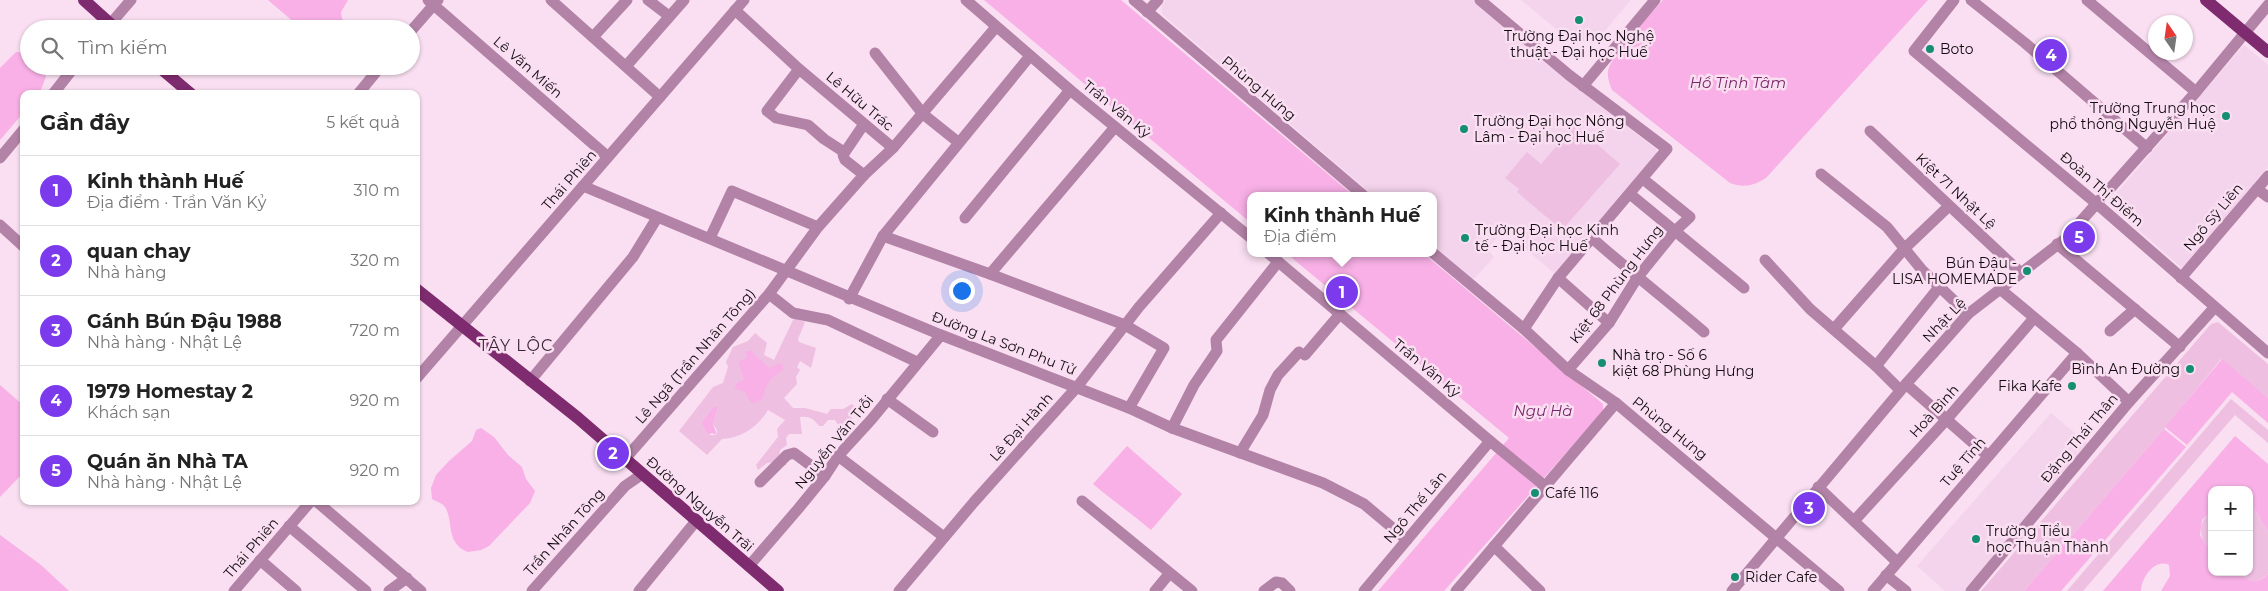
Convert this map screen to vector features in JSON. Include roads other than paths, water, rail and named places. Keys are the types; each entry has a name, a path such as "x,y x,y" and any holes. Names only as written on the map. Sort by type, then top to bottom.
{"main road":[{"path":"84,0 104,20"},
{"path":"2206,0 2268,52"},
{"path":"169,75 186,90"},
{"name":"Đường Nguyễn Trãi","path":"420,291 530,382 578,418 625,458 641,475 778,591"}],"street":[{"path":"116,20 130,0"},
{"path":"551,0 565,5 593,37 660,96"},
{"path":"593,37 627,0"},
{"path":"648,0 669,16"},
{"path":"627,65 684,0"},
{"name":"Thái Phiên","path":"420,374 744,0"},
{"name":"Trần Văn Kỷ","path":"966,0 1070,90 1247,235"},
{"name":"Phùng Hưng","path":"1134,0 1359,192"},
{"path":"1148,12 1158,0"},
{"path":"1480,0 1583,86 1667,149 1558,278 1524,329"},
{"path":"1583,86 1655,0"},
{"name":"Đoàn Thị Điểm","path":"1954,0 1914,51 2097,204 2214,308 2268,353"},
{"path":"1972,0 2147,148"},
{"path":"2087,0 2196,92"},
{"path":"419,20 433,2"},
{"name":"Lê Văn Miến","path":"433,2 608,157"},
{"name":"Nhật Lệ","path":"1732,591 1903,387 1968,314 2057,244 2097,204 2196,92 2268,5"},
{"name":"Lê Hữu Trác","path":"735,10 799,69 893,148 996,27"},
{"path":"876,53 923,114 958,142"},
{"path":"849,299 883,236 1030,56"},
{"path":"799,69 767,111 776,118 808,125 824,139 844,152"},
{"path":"56,90 68,75"},
{"path":"361,90 374,75"},
{"path":"965,218 1070,90"},
{"path":"864,124 844,152 844,158 864,175"},
{"path":"990,274 1115,127"},
{"name":"Kiệt 71 Nhật Lệ","path":"1870,131 2021,273"},
{"path":"0,158 20,134"},
{"name":"Lê Ngã (Trần Nhân Tông)","path":"625,458 768,294 818,227 864,175 893,148"},
{"path":"1821,174 1887,227 1922,270 1968,314"},
{"name":"Ngô Sỹ Liên","path":"2181,278 2268,176"},
{"name":"Kiệt 68 Phùng Hưng","path":"1568,370 1609,323 1637,278 1675,231 1690,218 1643,179"},
{"name":"Đường La Sơn Phu Tử","path":"583,186 657,218 710,238 849,299 1077,387 1172,428 1323,483 1364,504 1407,540"},
{"path":"2257,188 2268,197"},
{"path":"710,238 732,191 818,227"},
{"path":"1630,194 1744,288"},
{"path":"1834,330 1905,248 1949,206"},
{"name":"Lê Đại Hành","path":"900,591 944,537 1077,387 1125,326 1221,213"},
{"path":"530,382 633,257 657,218"},
{"path":"0,225 20,243"},
{"path":"883,236 990,274 1125,326 1164,348 1129,408"},
{"path":"1592,238 1637,278 1664,297 1704,332"},
{"path":"2057,244 2180,348"},
{"name":"Phùng Hưng","path":"1437,256 1524,329 1568,370 1616,402 1840,591"},
{"name":"Trần Văn Kỷ","path":"1272,257 1543,485"},
{"path":"1765,260 1806,304 1834,330 1876,366 1947,419 1988,456"},
{"path":"1172,428 1194,385 1217,351 1216,340 1278,262"},
{"path":"1558,278 1609,323"},
{"path":"1876,366 1940,286"},
{"path":"2000,289 2077,353 2129,402"},
{"path":"768,294 793,313 828,320 917,362"},
{"name":"Đặng Thái Thân","path":"1971,591 2129,402 2180,348 2214,308"},
{"path":"2110,331 2135,309"},
{"path":"1240,453 1264,416 1270,390 1278,375 1340,314"},
{"name":"Hoà Bình","path":"1854,522 1947,419 2034,318"},
{"name":"Nguyễn Văn Trỗi","path":"749,566 825,476 838,456 941,335"},
{"name":"Tuệ Tĩnh","path":"1873,591 2077,353"},
{"path":"887,399 933,432"},
{"path":"1456,591 1543,485 1616,402"},
{"name":"Ngô Thế Lân","path":"1364,591 1407,540 1494,444"},
{"path":"760,482 787,455 794,453 825,476"},
{"path":"838,456 944,537"},
{"name":"Trần Nhân Tông","path":"532,591 625,486 641,475"},
{"path":"1818,487 1897,562"},
{"path":"1082,501 1192,591"},
{"name":"Thái Phiên","path":"234,591 308,505"},
{"path":"321,505 421,591"},
{"path":"638,591 696,521"},
{"path":"290,526 366,591"},
{"path":"1494,546 1534,589"},
{"path":"260,560 296,591"},
{"path":"1155,591 1169,574"},
{"path":"1886,575 1906,591"},
{"path":"388,591 407,578"},
{"path":"1264,591 1276,582 1282,583 1290,591"}],"water":[{"path":"268,0 348,0 341,12 343,20 291,20"},
{"path":"984,0 1121,0 1349,192 1247,192 1247,220"},
{"name":"Hồ Tịnh Tâm","path":"1663,0 1928,0 1766,178 1757,183 1744,186 1730,183 1612,90 1608,71 1616,55"},
{"path":"16,52 20,52 20,75 45,75 46,77 41,90 20,90 20,117 0,140 0,68"},
{"name":"Ngự Hà","path":"1291,257 1428,257 1603,404 1603,410 1597,418 1444,591 1378,591 1509,438"},
{"path":"746,351 752,351 769,368 781,363 783,365 783,370 775,375 767,385 763,398 751,403 745,392 734,388 738,382 744,380 739,364 741,360 747,358"},
{"path":"2222,359 2268,398 2268,423 2232,392 2187,445 2165,427"},
{"path":"0,385 20,402 20,476 0,497"},
{"path":"713,407 718,407 713,424 717,435 712,433 708,435 701,423"},
{"path":"481,428 494,437 508,455 522,467 526,479 535,491 530,503 489,546 481,550 468,552 456,543 451,531 448,513 443,505 432,499 431,488 436,475 472,441 476,430"},
{"path":"2164,429 2186,447 2061,591 2024,591"},
{"path":"2235,436 2268,464 2268,531 2253,508 2253,486 2208,486 2208,513 2202,520 2200,535 2208,548 2208,576 2239,576 2255,581 2264,578 2268,574 2268,591 2161,591 2170,576 2169,565 2159,564 2146,575 2141,591 2103,591"},
{"path":"1127,446 1182,494 1151,530 1093,484"},
{"path":"0,535 41,565 69,591 0,591"}],"place":[{"name":"Trường Đại học Nghệ thuật - Đại học Huế","path":"1579,20"},
{"name":"Boto","path":"1930,49"},
{"name":"1979 Homestay 2","path":"2051,55"},
{"name":"Trường Trung học phổ thông Nguyễn Huệ","path":"2226,116"},
{"name":"Trường Đại học Nông Lâm - Đại học Huế","path":"1464,129"},
{"name":"Quán ăn Nhà TA","path":"2079,237"},
{"name":"Trường Đại học Kinh tế - Đại học Huế","path":"1465,238"},
{"name":"Bún Đậu - LISA HOMEMADE","path":"2027,271"},
{"name":"Kinh thành Huế","path":"1342,292"},
{"name":"Nhà trọ - Số 6 kiệt 68 Phùng Hưng","path":"1602,363"},
{"name":"Bình An Đường","path":"2190,369"},
{"name":"Fika Kafe","path":"2072,386"},
{"name":"quan chay","path":"613,453"},
{"name":"Café 116","path":"1535,493"},
{"name":"Gánh Bún Đậu 1988","path":"1809,508"},
{"name":"Trường Tiểu học Thuận Thành","path":"1976,539"},
{"name":"Rider Cafe","path":"1735,577"}],"district":[{"name":"TÂY LỘC","path":"516,345"}]}
